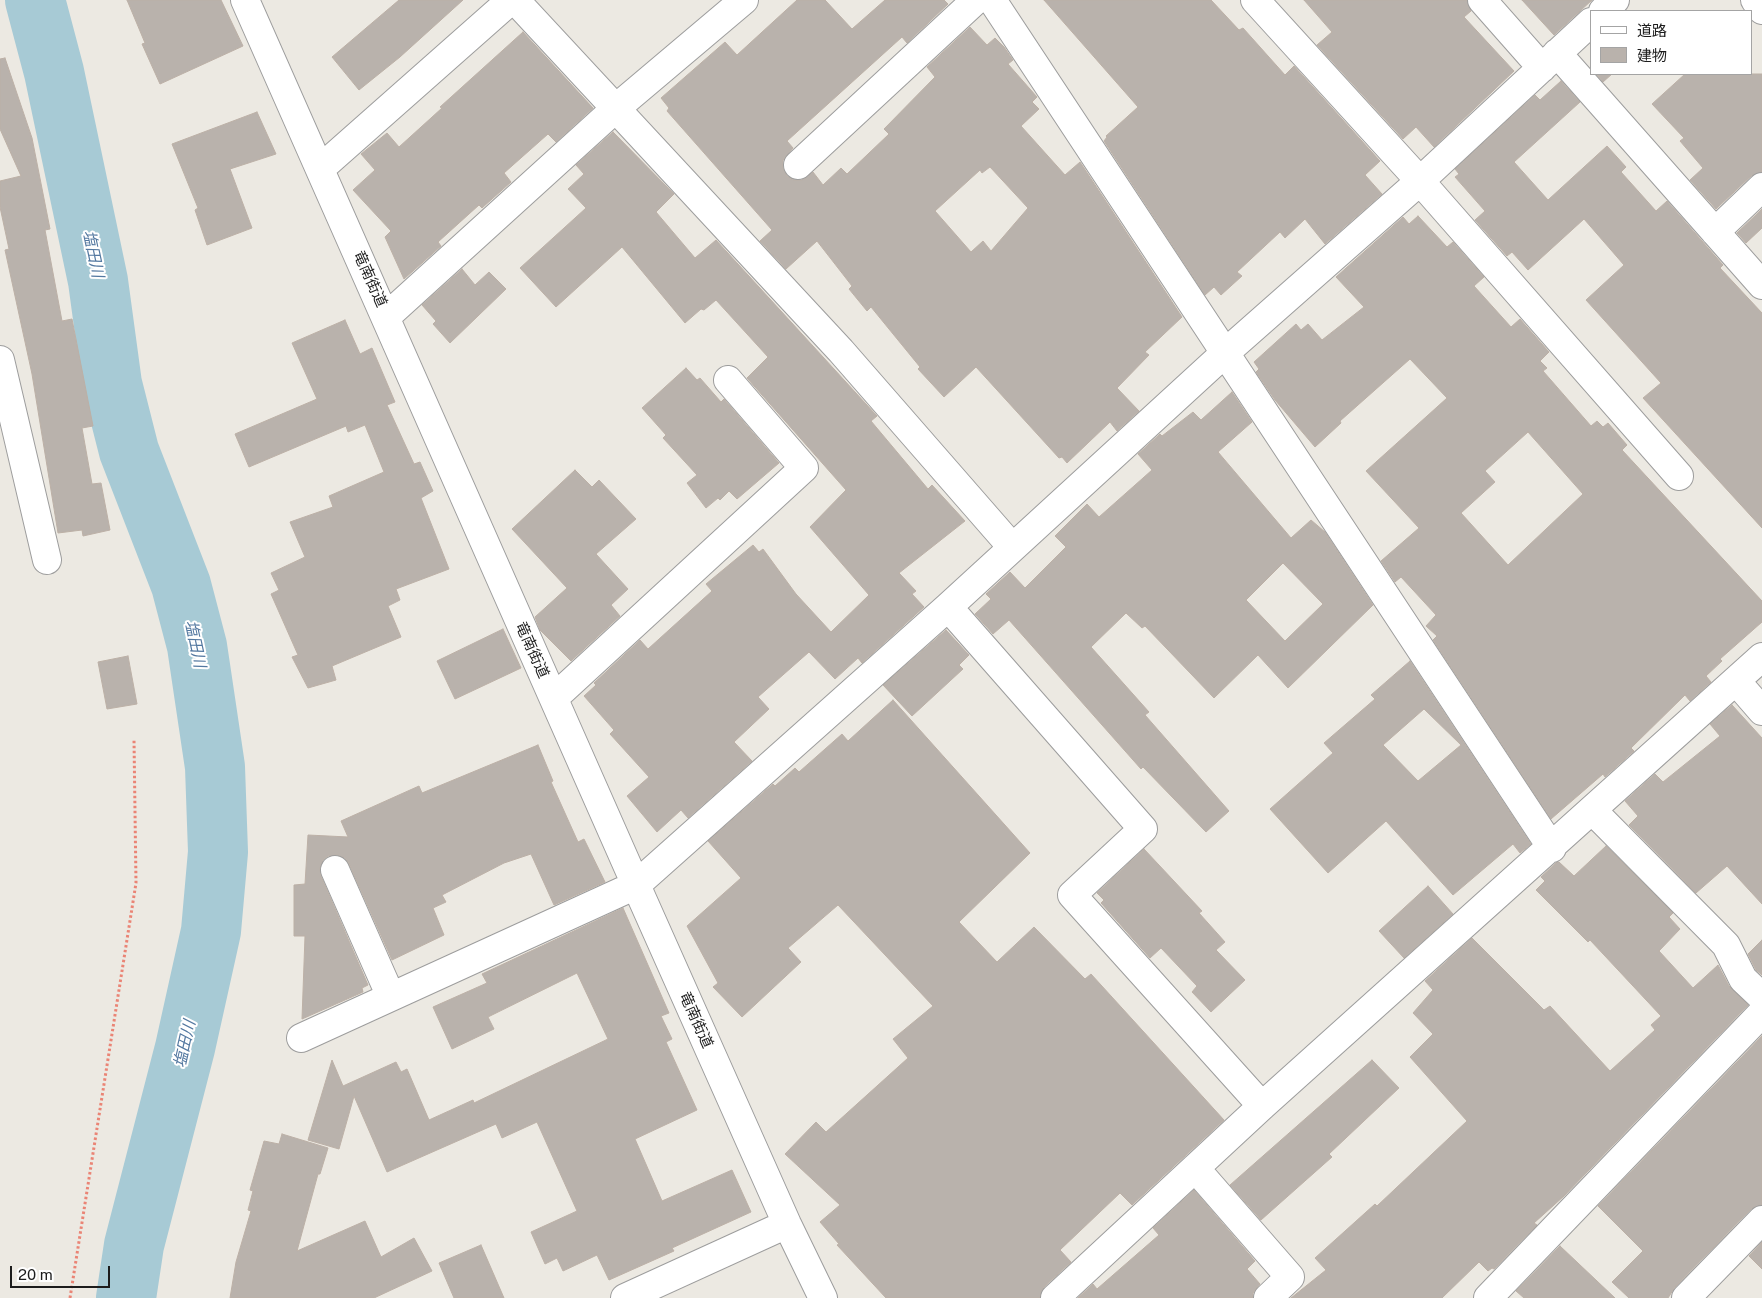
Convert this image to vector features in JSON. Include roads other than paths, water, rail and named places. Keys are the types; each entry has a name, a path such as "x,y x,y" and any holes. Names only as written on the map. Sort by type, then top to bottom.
{"street":[{"name":"竜南街道","path":"245,0 321,168 636,885 787,1224 823,1298"},
{"path":"321,168 511,0"},
{"path":"515,0 841,351 1012,547"},
{"path":"386,317 615,109 744,0"},
{"path":"798,165 976,0"},
{"path":"992,0 1552,848"},
{"path":"1255,0 1420,181 1679,476"},
{"path":"1482,0 1549,61 1715,232 1762,285"},
{"path":"1604,10 1615,0"},
{"path":"1755,0 1762,10"},
{"path":"301,1038 636,885 948,607 1224,352 1420,181 1590,23"},
{"path":"1715,232 1762,187"},
{"path":"0,360 47,560"},
{"path":"554,698 804,468 728,380"},
{"path":"948,607 1143,829 1072,895 1262,1106"},
{"path":"1055,1298 1262,1106 1552,848 1762,657"},
{"path":"1736,681 1762,711"},
{"path":"1593,811 1726,944 1743,979 1762,997"},
{"path":"335,870 390,997"},
{"path":"1488,1298 1762,1012"},
{"path":"1195,1168 1290,1278 1268,1298"},
{"path":"1686,1298 1762,1220"},
{"path":"624,1298 787,1224"}],"waterway":[{"name":"塩田川","path":"35,0 54,72 98,281 112,384 129,451 181,585 197,646 215,767 218,852 211,931 185,1048 134,1245 126,1298"}]}
